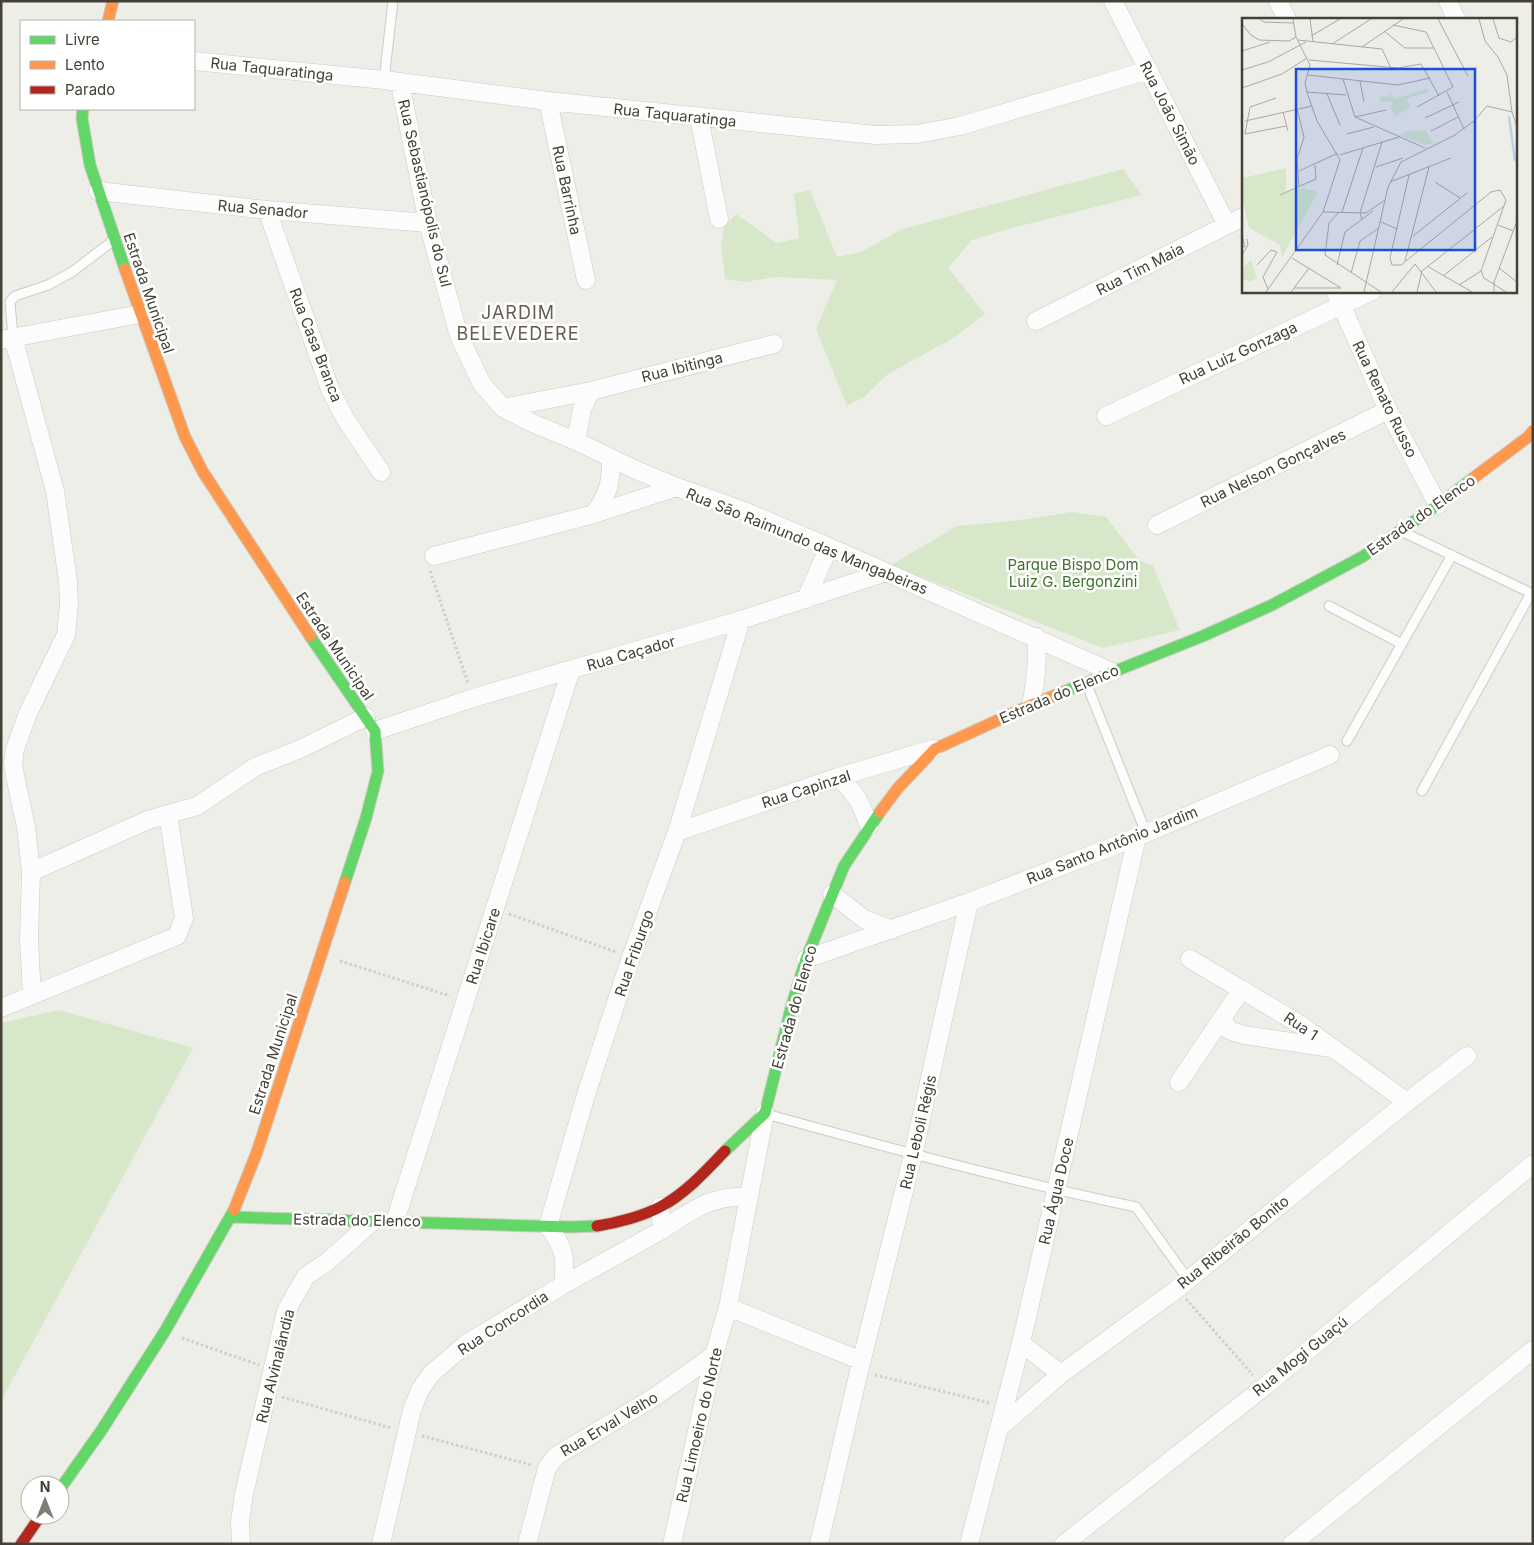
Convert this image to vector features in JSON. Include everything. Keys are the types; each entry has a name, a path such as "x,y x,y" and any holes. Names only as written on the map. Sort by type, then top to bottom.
{"street":[{"path":"108,20 113,1"},
{"name":"Rua João Simão","path":"1113,1 1227,225"},
{"path":"1278,1 1286,18"},
{"path":"1448,1 1456,18"},
{"name":"Rua Taquaratinga","path":"195,61 548,101 876,135 918,134 960,126 1149,70"},
{"name":"Rua Sebastianópolis do Sul","path":"392,82 459,336 482,384 503,408"},
{"name":"Rua Barrinha","path":"548,101 586,280"},
{"name":"Estrada Municipal","path":"83,110 82,118 90,165 98,191 185,437 203,472 323,657 370,724 378,771 374,790 257,1152 231,1217"},
{"path":"699,117 719,219"},
{"name":"Rua Senador","path":"98,191 267,210 428,223"},
{"name":"Rua Casa Branca","path":"267,210 330,389 346,420 381,472"},
{"name":"Rua Tim Maia","path":"1036,321 1242,218"},
{"name":"Rua Luiz Gonzaga","path":"1106,416 1338,298 1367,292"},
{"name":"Rua Renato Russo","path":"1338,298 1388,410 1438,506"},
{"path":"32,995 29,940 31,872 26,827 15,776 15,748 66,634 68,581 56,491 7,339 140,314"},
{"name":"Rua Ibitinga","path":"503,408 591,391 774,344"},
{"path":"576,441 582,409 591,391"},
{"name":"Rua São Raimundo das Mangabeiras","path":"503,408 532,423 677,487 744,511 829,547 1112,672"},
{"name":"Rua Nelson Gonçalves","path":"1157,525 1388,410"},
{"name":"Estrada do Elenco","path":"728,1306 765,1113 791,1008 806,959 844,866 869,826 898,788 936,748 1031,705 1203,636 1272,605 1362,557 1438,506 1528,437 1533,431"},
{"path":"594,514 604,500 609,488 611,458"},
{"path":"434,556 594,514 677,487"},
{"path":"806,599 829,547"},
{"name":"Rua Caçador","path":"31,872 148,820 197,806 255,767 300,748 370,724 473,698 741,620 886,572"},
{"name":"Rua Friburgo","path":"548,1226 585,1098 631,957 677,832 741,620"},
{"path":"1031,705 1038,662 1036,637"},
{"name":"Rua Ibicare","path":"395,1221 571,670"},
{"name":"Rua Capinzal","path":"677,832 838,777 936,748"},
{"name":"Rua Santo Antônio Jardim","path":"806,959 969,902 1142,835 1330,755"},
{"path":"838,777 852,790 862,804 869,826"},
{"path":"1,1008 178,936 184,918 168,814"},
{"name":"Rua Água Doce","path":"970,1542 1022,1343 1056,1190 1142,835"},
{"path":"832,894 864,919 892,930"},
{"name":"Rua Leboli Régis","path":"861,1366 913,1155 969,902"},
{"name":"Rua 1","path":"1190,959 1301,1025 1407,1102"},
{"path":"1178,1082 1242,989"},
{"path":"1222,1018 1230,1030 1244,1035 1332,1048"},
{"name":"Rua Ribeirão Bonito","path":"999,1428 1061,1374 1182,1283 1466,1056"},
{"name":"Estrada do Elenco","path":"231,1217 598,1226 624,1220 660,1207 698,1179 741,1134 765,1113"},
{"name":"Rua Mogi Guaçú","path":"1064,1544 1264,1387 1533,1164"},
{"path":"660,1207 662,1230 702,1204 735,1196 749,1197"},
{"path":"70,1475 165,1332 231,1217"},
{"name":"Rua Alvinalândia","path":"241,1544 240,1521 244,1494 274,1370 286,1311 306,1276 327,1262 374,1221"},
{"path":"548,1226 564,1251 563,1285"},
{"name":"Rua Concordia","path":"381,1544 412,1410 420,1390 431,1374 466,1344 563,1285 662,1230"},
{"path":"728,1306 861,1366 819,1544"},
{"name":"Rua Limoeiro do Norte","path":"672,1544 714,1355 728,1306"},
{"path":"1022,1343 1061,1374"},
{"path":"1292,1544 1533,1350"},
{"name":"Rua Erval Velho","path":"527,1544 547,1468 556,1456 653,1398 714,1355"},
{"path":"21,1544 35,1525"}],"lane":[{"path":"392,82 393,1"},
{"path":"7,339 10,302 15,296 48,285 72,272 114,240"},
{"path":"1401,530 1531,593 1422,791"},
{"path":"1347,741 1452,555"},
{"path":"1329,606 1402,644"},
{"path":"1086,682 1142,835"},
{"path":"765,1113 913,1155 1056,1190 1136,1207 1182,1283"}],"path":[{"path":"434,556 428,563 473,698"},
{"path":"494,909 631,957"},
{"path":"321,955 465,1001"},
{"path":"1182,1283 1264,1387"},
{"path":"165,1332 274,1370"},
{"path":"861,1366 1005,1406"}],"green space":[{"path":"1123,169 1142,195 972,240 948,268 985,314 955,337 888,374 864,397 847,406 816,329 837,280 776,277 745,282 725,279 721,245 724,226 736,214 777,243 799,238 794,194 810,190 837,257 861,252 902,229"},
{"name":"Parque Bispo Dom Luiz G. Bergonzini","path":"1072,512 1106,517 1139,560 1153,566 1180,630 1103,648 891,565 957,526 1021,520"},
{"path":"59,1010 193,1048 1,1401 1,1023"}],"traffic: fast":[{"path":"83,110 82,118 90,165 125,269"},
{"path":"1063,692 1203,636 1272,605 1362,557 1438,505 1472,479"},
{"path":"310,636 375,731 378,771 366,818 345,882"},
{"path":"725,1151 765,1113 791,1008 806,959 844,866 880,812"},
{"path":"70,1475 101,1431 165,1331 234,1210"},
{"path":"231,1217 571,1227 597,1226"}],"traffic: slow":[{"path":"108,20 113,1"},
{"path":"125,269 185,437 203,472 310,636"},
{"path":"1472,479 1528,437 1533,431"},
{"path":"880,812 898,788 935,749 1063,692"},
{"path":"234,1210 257,1152 345,882"}],"traffic: jam":[{"path":"597,1226 638,1216 669,1202 695,1182 725,1151"},
{"path":"21,1544 34,1525"}],"district":[{"name":"JARDIM BELEVEDERE","path":"518,322"}]}
